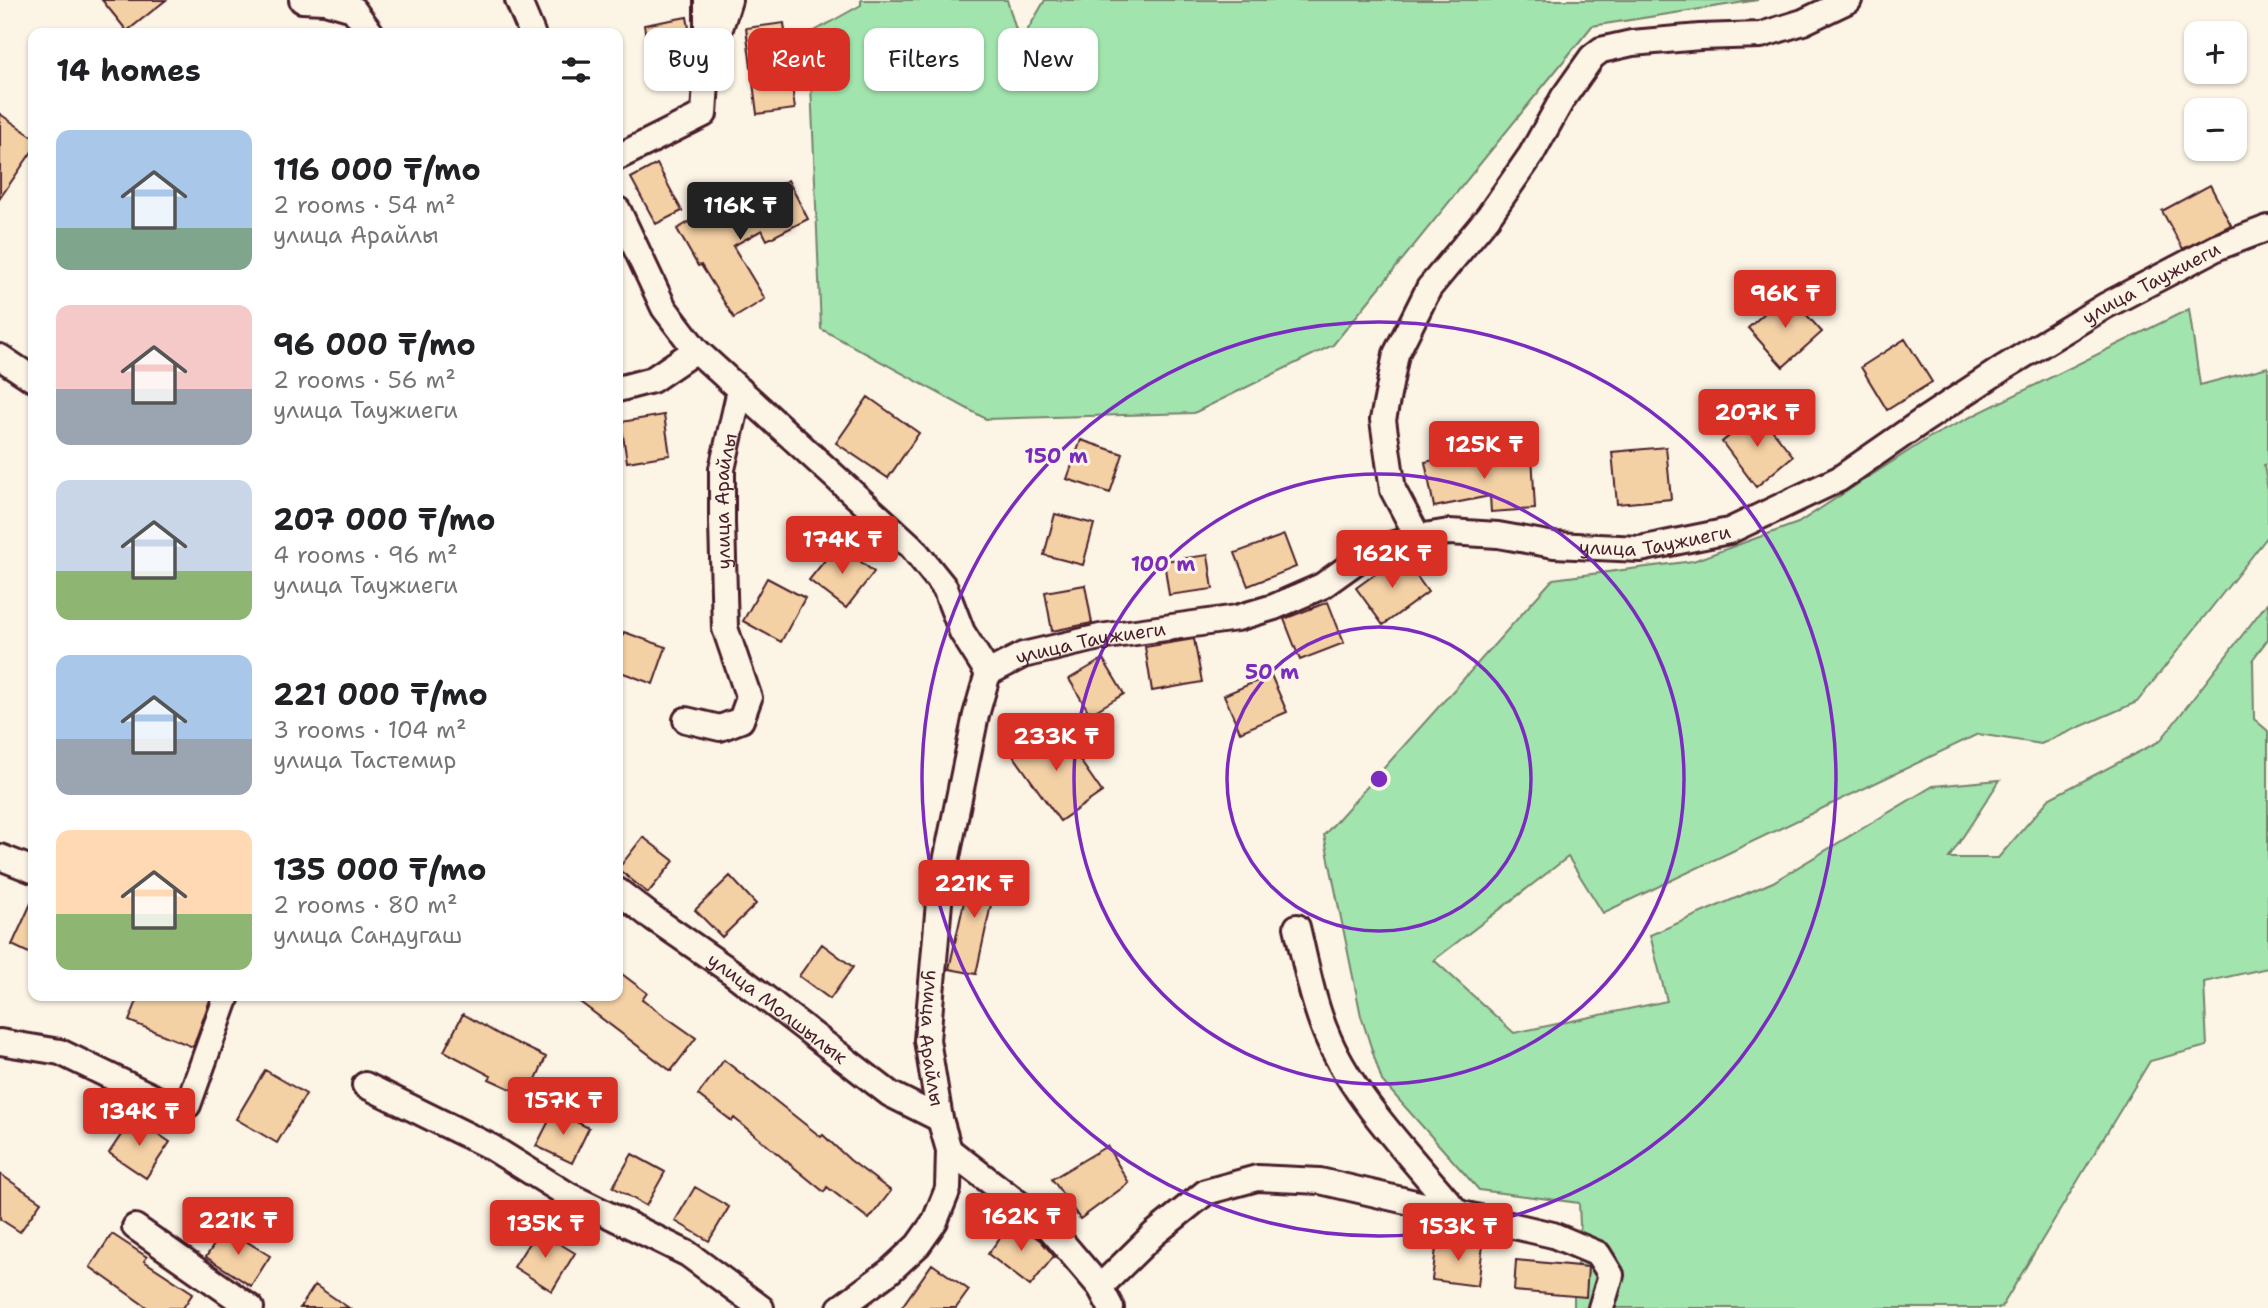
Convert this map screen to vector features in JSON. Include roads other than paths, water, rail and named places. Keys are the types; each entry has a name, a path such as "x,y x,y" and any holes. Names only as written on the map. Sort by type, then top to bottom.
{"street":[{"path":"302,0 325,1 353,9 367,28"},
{"path":"517,0 530,28"},
{"path":"707,0 707,28"},
{"path":"720,28 729,0"},
{"path":"1418,537 1393,490 1383,419 1396,354 1429,288 1488,218 1531,155 1563,98 1592,57 1601,50 1632,43 1761,35 1804,22 1849,0"},
{"path":"623,154 704,114 705,91"},
{"path":"623,221 664,308 696,350 912,547 944,588 962,632 988,673"},
{"name":"улица Таужиеги","path":"988,673 1023,655 1100,636 1237,618 1274,607 1322,586 1371,551 1418,537 1449,532 1497,535 1554,545 1640,549 1729,531 1839,479 1991,376 2105,306 2218,247 2268,228"},
{"path":"623,388 652,380 696,350"},
{"path":"3,365 28,377"},
{"name":"улица Арайлы","path":"686,720 720,728 741,720 749,698 725,628 722,557 722,468 740,390"},
{"name":"улица Арайлы","path":"840,1308 890,1271 918,1245 935,1221 948,1189 948,1150 927,1040 940,891 976,715 988,673"},
{"path":"0,858 28,868"},
{"name":"улица Молшылык","path":"623,895 733,973 890,1094 940,1119"},
{"path":"1297,927 1313,993 1329,1040 1362,1097 1456,1211"},
{"path":"0,1042 60,1052 161,1101 188,1105 225,1001"},
{"path":"366,1085 491,1147 568,1195 688,1254 761,1308"},
{"path":"948,1150 1048,1226 1106,1297 1154,1234 1206,1192 1257,1178 1320,1181 1553,1235 1598,1254 1611,1275 1601,1308"},
{"path":"135,1227 251,1308"}]}
